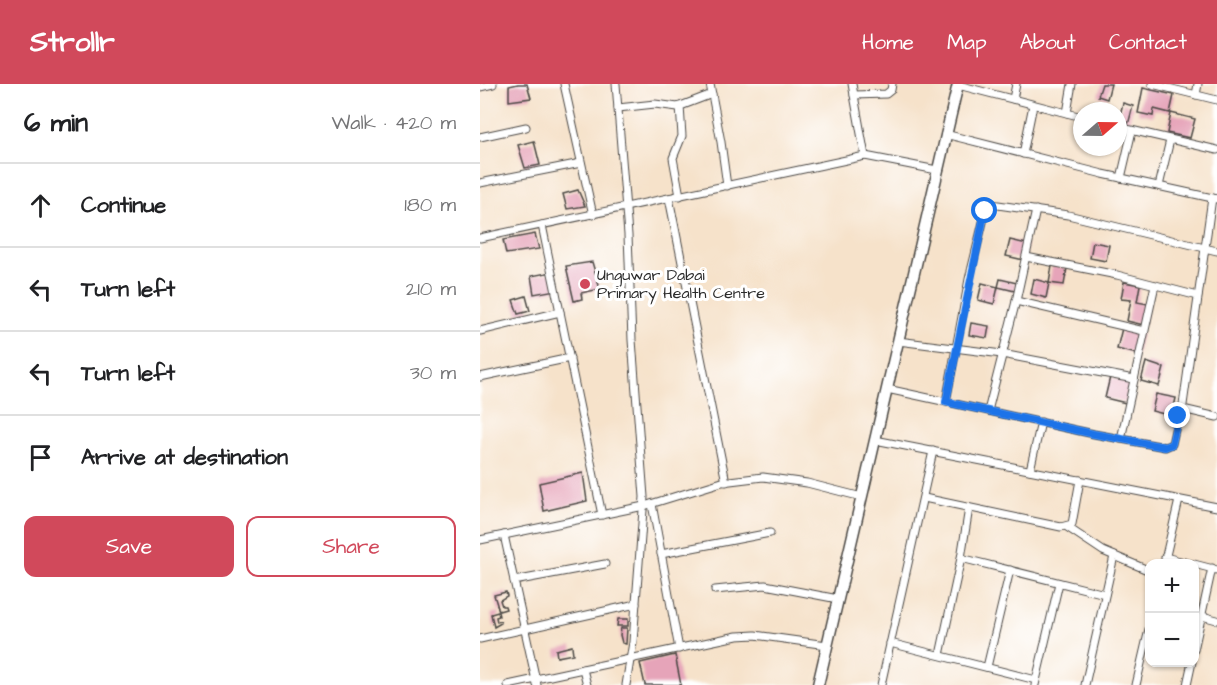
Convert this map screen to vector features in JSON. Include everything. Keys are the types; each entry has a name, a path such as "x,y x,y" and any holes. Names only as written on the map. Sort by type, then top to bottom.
{"street":[{"path":"480,87 493,84"},
{"path":"564,84 593,214"},
{"path":"616,84 626,208 632,340 641,432 644,506 636,604 626,685"},
{"path":"710,84 727,186"},
{"path":"852,84 866,156"},
{"path":"854,95 886,94 891,90 892,84"},
{"path":"1013,99 1016,84"},
{"path":"1067,113 1072,84"},
{"path":"1152,84 1217,100"},
{"path":"1196,95 1198,84"},
{"path":"818,685 958,85 1073,115"},
{"path":"618,108 655,104 680,106 712,94"},
{"path":"1023,154 1034,105"},
{"path":"680,106 682,136 673,158 680,196"},
{"path":"480,137 526,127"},
{"path":"1127,131 1217,150"},
{"path":"1121,178 1132,132"},
{"path":"945,134 1214,199 1182,412"},
{"path":"1159,186 1170,140"},
{"path":"480,237 866,156 937,170"},
{"path":"480,183 581,163"},
{"path":"669,198 726,482"},
{"path":"946,402 969,279 987,206 991,204 1036,210 1109,224 1217,251"},
{"path":"988,411 1036,210"},
{"path":"542,225 602,515"},
{"path":"1026,257 1198,296"},
{"path":"1121,439 1155,285"},
{"path":"1016,301 1144,331"},
{"path":"480,331 560,312"},
{"path":"898,341 1002,354 1134,379"},
{"path":"480,377 570,358"},
{"path":"887,389 1041,423 1165,447 1172,444 1178,416 1182,412 1186,410 1217,417"},
{"path":"1030,470 1041,423"},
{"path":"875,440 1217,507"},
{"path":"881,685 933,451"},
{"path":"480,540 644,506 726,482 763,477 807,483 862,496"},
{"path":"924,498 1067,527 1072,524 1080,480"},
{"path":"1165,559 1179,500"},
{"path":"652,504 679,649"},
{"path":"939,655 961,558 969,507"},
{"path":"1067,527 1103,551 1145,569"},
{"path":"661,554 770,533"},
{"path":"504,535 536,682"},
{"path":"1084,685 1114,556"},
{"path":"961,558 1106,594"},
{"path":"514,582 606,564"},
{"path":"1199,565 1214,569 1199,629"},
{"path":"987,667 1010,570"},
{"path":"890,643 987,667 1035,682 1059,583"},
{"path":"715,590 765,585 838,599"},
{"path":"480,639 636,604"},
{"path":"1202,616 1217,620"},
{"path":"508,685 536,682 583,669 737,636 755,635 827,645"},
{"path":"1136,685 1145,643"},
{"path":"1187,685 1191,667"},
{"path":"583,669 587,685"}],"building":[{"path":"527,84 531,98 509,101 509,86"},
{"path":"1102,84 1111,84 1107,99 1098,96"},
{"path":"1143,88 1174,95 1170,113 1154,109 1153,116 1138,113"},
{"path":"1127,104 1133,106 1127,125"},
{"path":"1171,113 1195,119 1190,138 1167,133"},
{"path":"534,141 540,165 525,168 518,145"},
{"path":"578,190 585,206 567,209 563,194"},
{"path":"535,234 539,249 506,254 503,240"},
{"path":"1010,240 1027,244 1024,260 1006,256"},
{"path":"1093,242 1109,245 1106,261 1090,258"},
{"name":"Unguwar Dabai Primary Health Centre","path":"592,262 600,289 581,293 582,299 574,301 566,266"},
{"path":"1052,266 1067,268 1064,285 1049,283"},
{"path":"552,272 556,290 534,294 531,276"},
{"path":"1000,279 1017,283 1015,291 998,287"},
{"path":"1034,279 1049,283 1046,298 1031,294"},
{"path":"1124,282 1140,285 1137,302 1148,304 1144,325 1127,321 1131,300 1121,299"},
{"path":"982,283 998,287 994,304 978,300"},
{"path":"526,296 530,311 518,314 513,300"},
{"path":"971,323 989,326 987,338 969,335"},
{"path":"1122,328 1142,333 1137,354 1117,349"},
{"path":"1146,362 1164,368 1159,386 1141,381"},
{"path":"1110,377 1131,382 1126,403 1105,398"},
{"path":"1156,394 1176,398 1172,416 1152,411"},
{"path":"583,473 587,501 544,511 539,483"},
{"path":"506,592 507,596 500,600 506,609 499,611 494,595"},
{"path":"498,612 497,622 501,623 494,627 491,614"},
{"path":"618,619 628,619 628,626 617,626"},
{"path":"621,628 627,628 626,644 622,643"},
{"path":"572,646 573,654 557,657 556,650"},
{"path":"675,655 681,685 645,685 640,663"}],"place":[{"name":"Unguwar Dabai Primary Health Centre","path":"585,284"}],"route":[{"path":"985,211 969,279 946,402 1165,447 1172,444 1178,416"}]}
